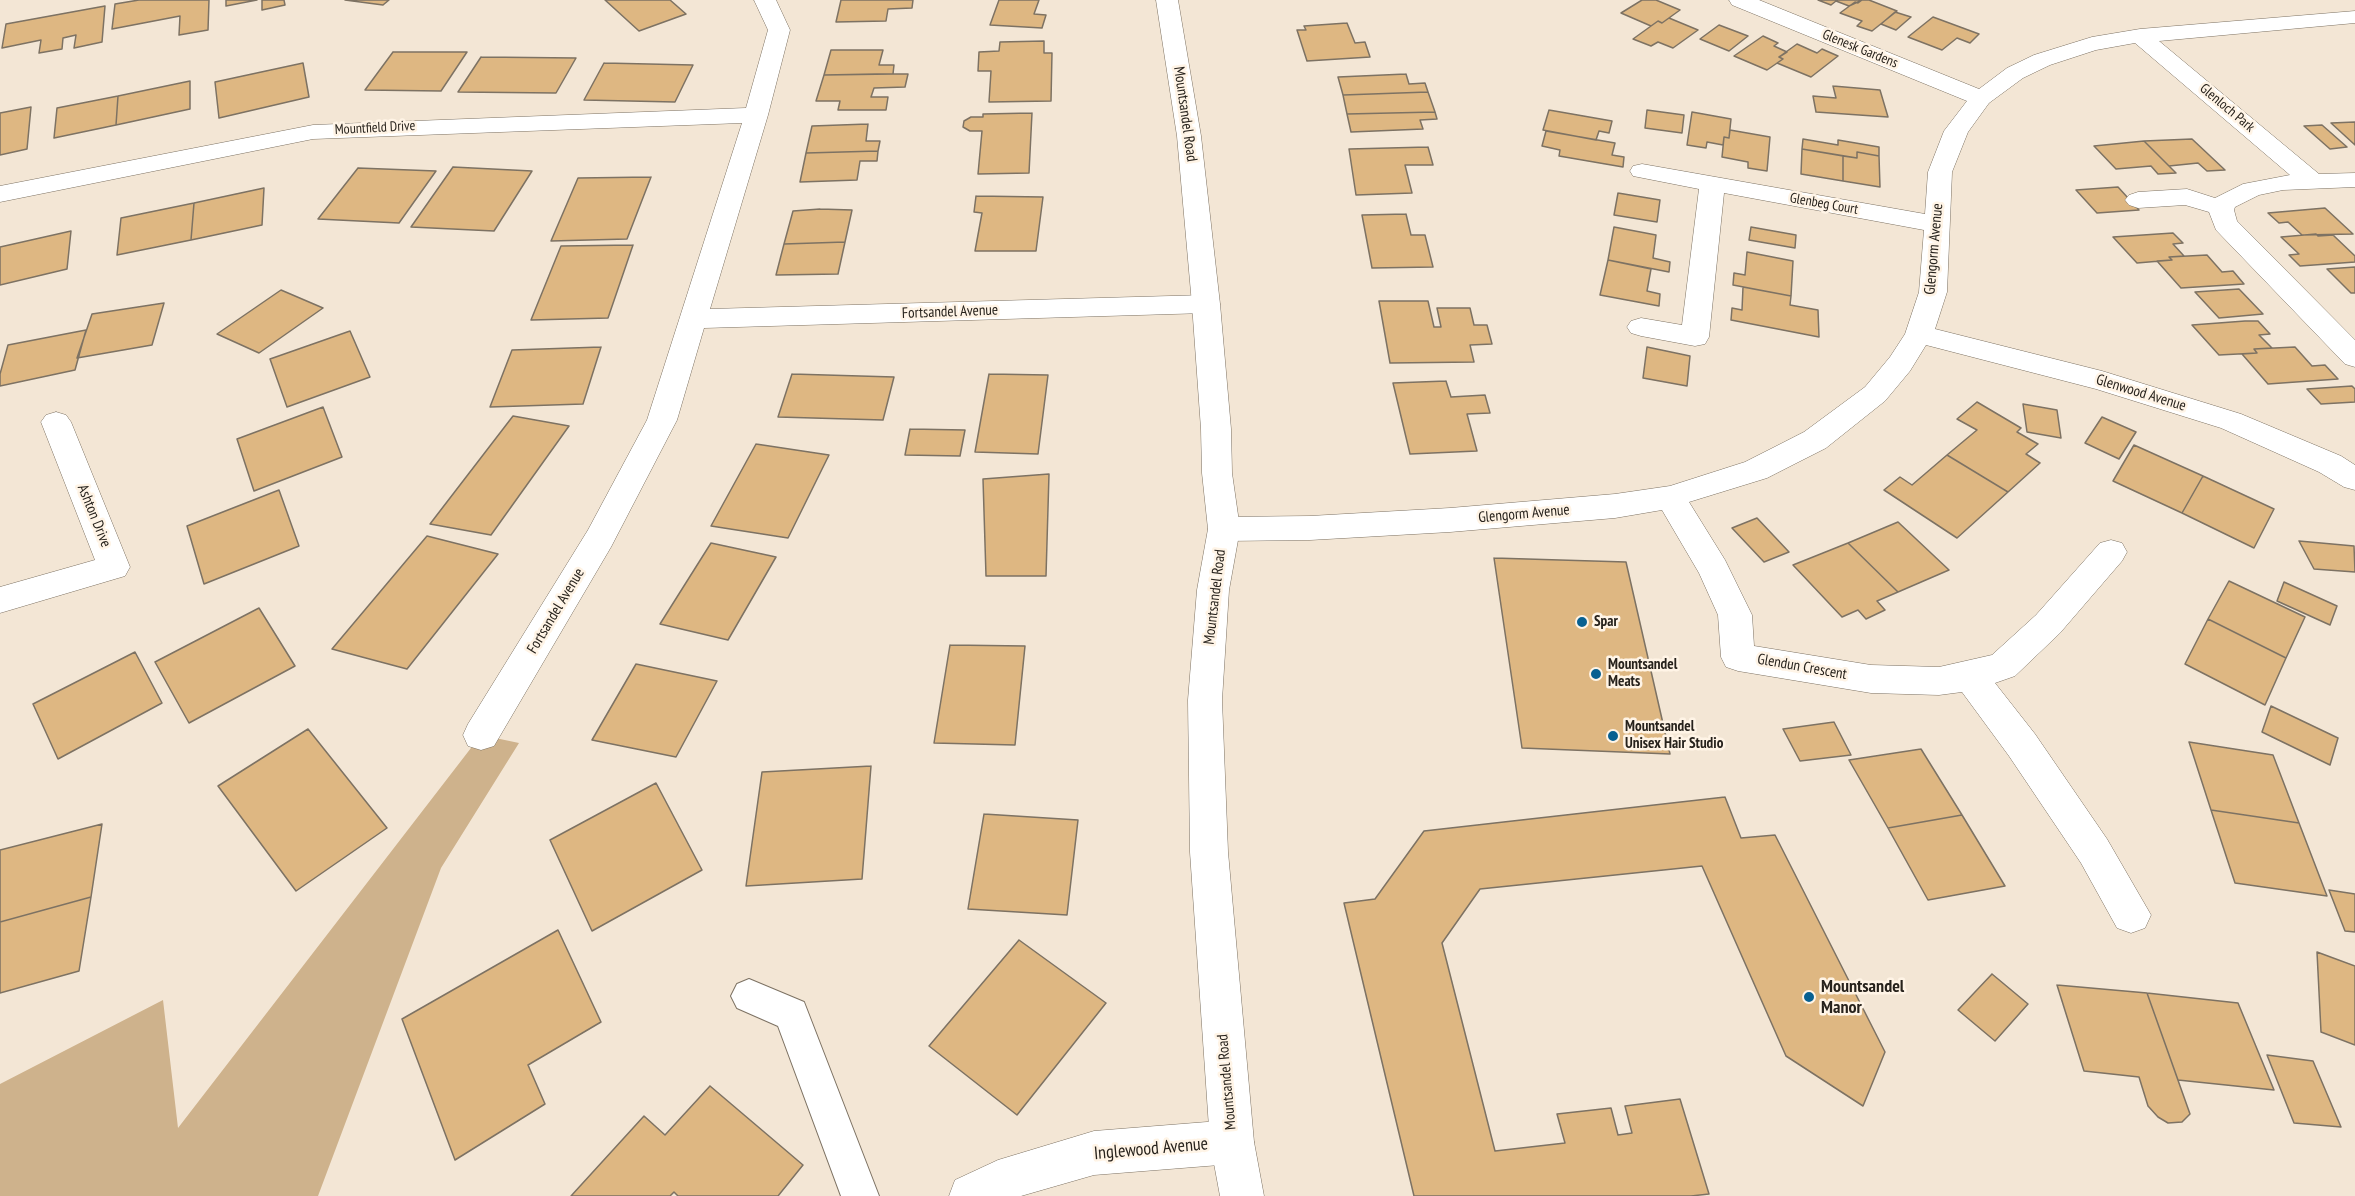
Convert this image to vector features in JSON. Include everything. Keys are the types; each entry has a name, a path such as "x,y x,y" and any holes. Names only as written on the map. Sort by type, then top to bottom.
{"street":[{"name":"Fortsandel Avenue","path":"481,735 600,538 662,420 756,115 778,30 765,0"},
{"name":"Mountsandel Road","path":"1167,0 1190,136 1216,429 1216,473 1224,529 1213,590 1205,700 1209,852 1232,1142 1242,1196"},
{"name":"Glenesk Gardens","path":"1740,0 1981,98"},
{"name":"Glengorm Avenue","path":"1224,529 1310,528 1450,520 1615,506 1670,497 1756,470 1815,440 1875,394 1900,364 1918,334 1933,292 1940,172 1956,131 1981,98 2015,73 2042,60 2092,44 2140,36 2355,17"},
{"name":"Glenloch Park","path":"2140,36 2313,182"},
{"name":"Mountfield Drive","path":"0,194 313,132 756,115"},
{"name":"Glenbeg Court","path":"1642,171 1936,224"},
{"path":"2355,180 2283,183 2252,189 2225,202 2222,208 2225,224 2355,357"},
{"path":"1641,327 1695,337 1712,184"},
{"path":"2138,200 2187,197 2222,208"},
{"name":"Fortsandel Avenue","path":"694,319 1206,304"},
{"name":"Glenwood Avenue","path":"1918,334 2102,381 2231,421 2330,464 2355,479"},
{"name":"Ashton Drive","path":"0,600 114,567 56,422"},
{"name":"Glendun Crescent","path":"1670,497 1714,569 1735,615 1738,657 1871,679 1939,681 1970,676 2003,666 2048,624 2111,552"},
{"path":"1970,676 2022,745 2094,851 2131,915"},
{"name":"Inglewood Avenue","path":"971,1196 1014,1176 1094,1153 1232,1142"}],"lane":[{"path":"749,996 791,1014 860,1196"}],"shaded area":[{"path":"481,735 519,743 441,868 318,1196 0,1196 0,1084 163,1000 178,1128"}],"building":[{"path":"139,0 209,0 208,30 179,35 180,16 112,29 115,4"},
{"path":"226,0 257,0 226,6"},
{"path":"262,0 284,0 285,5 262,10"},
{"path":"345,0 389,0 383,5"},
{"path":"605,0 670,0 686,14 639,31"},
{"path":"841,0 913,0 912,8 888,9 886,21 836,22"},
{"path":"999,0 1039,0 1034,14 1046,15 1042,28 990,25"},
{"path":"1642,0 1656,0 1680,10 1662,23 1658,21 1651,26 1621,13"},
{"path":"1818,0 1862,0 1849,6 1836,1 1831,5"},
{"path":"1869,0 1897,11 1872,31 1857,26 1862,21 1840,13 1855,2"},
{"path":"105,6 102,42 74,48 76,35 63,38 62,49 39,53 41,40 2,48 6,24"},
{"path":"1895,12 1911,17 1896,30 1881,24"},
{"path":"1933,17 1979,34 1970,43 1957,38 1942,50 1908,37"},
{"path":"1669,18 1698,30 1673,48 1658,42 1651,46 1633,39 1658,21 1662,23"},
{"path":"1347,23 1355,43 1365,42 1370,57 1307,61 1297,30 1306,30 1304,26"},
{"path":"1719,25 1748,36 1729,51 1700,39"},
{"path":"1763,36 1778,43 1774,46 1787,52 1779,57 1783,59 1767,70 1734,56"},
{"path":"1044,41 1044,53 1052,53 1051,101 989,102 991,71 978,71 979,52 999,51 1000,42"},
{"path":"1797,44 1817,53 1822,49 1838,56 1811,77 1777,63 1783,59 1779,57"},
{"path":"831,50 883,50 879,65 894,65 893,74 824,75"},
{"path":"393,52 467,52 441,91 365,90"},
{"path":"481,57 576,58 556,93 458,92"},
{"path":"303,63 309,97 219,118 215,82"},
{"path":"604,63 693,65 675,102 584,100"},
{"path":"908,74 905,87 874,88 871,97 888,97 886,110 838,110 840,101 816,101 824,75"},
{"path":"1406,74 1409,84 1425,83 1428,92 1343,95 1338,77"},
{"path":"190,81 190,109 116,125 118,96"},
{"path":"1833,86 1880,90 1888,117 1816,112 1813,96 1836,98"},
{"path":"1428,92 1435,112 1347,114 1343,95"},
{"path":"118,96 116,125 54,138 57,108"},
{"path":"31,107 27,149 0,155 0,113"},
{"path":"1549,110 1612,121 1609,133 1599,131 1596,140 1543,130"},
{"path":"1647,110 1684,115 1682,133 1645,128"},
{"path":"1435,112 1437,119 1420,120 1423,129 1351,132 1347,114"},
{"path":"1692,112 1731,119 1729,138 1724,137 1723,145 1707,142 1706,148 1687,145"},
{"path":"1032,113 1029,173 978,174 982,131 970,131 963,127 964,121 971,117 983,117 983,114"},
{"path":"2355,122 2355,145 2331,123"},
{"path":"868,124 866,141 880,141 878,151 806,153 812,126"},
{"path":"2322,125 2347,147 2330,149 2304,126"},
{"path":"1730,130 1770,137 1767,171 1748,168 1748,162 1722,157 1724,137 1729,138"},
{"path":"1546,131 1615,143 1612,155 1624,157 1623,167 1559,156 1560,150 1542,146"},
{"path":"1803,139 1838,145 1838,140 1879,147 1879,156 1857,152 1857,158 1802,149"},
{"path":"2192,139 2225,170 2207,171 2198,163 2169,166 2144,141"},
{"path":"2144,141 2176,173 2158,174 2151,166 2116,169 2094,146"},
{"path":"1428,147 1433,165 1405,165 1412,193 1356,195 1349,149"},
{"path":"1802,149 1843,156 1843,181 1801,174"},
{"path":"878,151 877,161 860,161 857,180 800,182 806,153"},
{"path":"1857,152 1879,156 1880,187 1843,181 1843,156 1857,158"},
{"path":"453,167 532,171 494,231 411,227"},
{"path":"358,168 436,171 399,223 318,219"},
{"path":"651,177 627,239 551,241 578,178"},
{"path":"2118,187 2139,210 2097,213 2076,190"},
{"path":"264,188 262,225 191,240 194,203"},
{"path":"1618,193 1660,200 1657,222 1614,215"},
{"path":"976,196 1043,197 1036,251 975,251 982,213 974,212"},
{"path":"194,203 191,240 117,255 121,218"},
{"path":"2325,208 2353,234 2302,235 2288,222 2279,223 2268,213"},
{"path":"852,210 845,242 784,244 793,211"},
{"path":"1406,214 1411,235 1425,235 1433,267 1372,268 1362,215"},
{"path":"1614,227 1656,235 1653,258 1670,262 1669,272 1608,260"},
{"path":"1751,227 1796,235 1795,248 1749,240"},
{"path":"71,231 67,269 0,285 0,247"},
{"path":"2173,233 2183,243 2173,244 2184,256 2169,257 2172,260 2137,263 2113,237"},
{"path":"2316,234 2318,236 2333,235 2355,256 2355,262 2300,266 2289,255 2299,254 2281,237"},
{"path":"845,242 838,274 776,275 784,244"},
{"path":"633,245 608,318 531,320 561,246"},
{"path":"1747,252 1793,261 1791,296 1733,285 1734,273 1745,275"},
{"path":"2207,255 2222,272 2233,271 2244,284 2181,288 2157,261 2172,260 2169,257"},
{"path":"1608,260 1651,269 1647,291 1660,294 1659,306 1600,295"},
{"path":"2355,267 2355,293 2351,293 2327,269"},
{"path":"1743,287 1791,296 1790,305 1818,310 1819,337 1731,320 1732,308 1742,310"},
{"path":"2239,289 2263,314 2219,318 2195,292"},
{"path":"281,290 323,308 259,353 217,334"},
{"path":"1379,301 1428,301 1434,327 1441,327 1437,308 1470,308 1474,325 1487,325 1492,344 1470,345 1474,362 1390,363"},
{"path":"164,303 152,345 77,358 92,314"},
{"path":"2258,321 2270,334 2259,335 2272,348 2254,349 2257,353 2219,355 2192,325"},
{"path":"86,330 75,370 0,386 0,374 8,345"},
{"path":"350,331 370,377 287,407 270,359"},
{"path":"601,347 583,404 490,407 512,350"},
{"path":"1647,347 1690,356 1687,386 1643,378"},
{"path":"2295,347 2312,366 2325,365 2338,379 2268,384 2242,354 2257,353 2254,349"},
{"path":"792,374 894,377 883,420 778,417"},
{"path":"989,374 1048,375 1038,454 975,452"},
{"path":"1446,381 1451,397 1485,395 1490,413 1467,414 1477,451 1410,454 1393,383"},
{"path":"2352,386 2355,389 2355,402 2321,404 2307,389"},
{"path":"1977,402 2021,428 2017,432 2038,444 2026,454 2040,463 2008,492 1947,455 1977,430 1957,419"},
{"path":"2023,404 2057,410 2061,438 2027,432"},
{"path":"323,407 342,457 254,491 237,439"},
{"path":"513,416 569,426 491,535 430,524"},
{"path":"2102,417 2136,432 2119,459 2085,443"},
{"path":"910,429 965,430 960,456 905,455"},
{"path":"756,444 829,455 788,538 711,526"},
{"path":"2134,445 2203,476 2182,513 2113,481"},
{"path":"1947,455 2008,492 1957,538 1884,490 1900,477 1912,485"},
{"path":"1049,474 1046,576 986,576 983,479"},
{"path":"2203,476 2274,509 2254,548 2182,513"},
{"path":"279,490 299,546 204,584 187,526"},
{"path":"1757,518 1789,552 1764,562 1732,528"},
{"path":"1898,522 1949,570 1898,592 1848,543"},
{"path":"427,536 498,554 407,669 332,649"},
{"path":"2299,541 2354,546 2355,572 2314,569"},
{"path":"711,543 776,557 728,640 660,624"},
{"path":"1848,543 1898,592 1877,601 1885,610 1866,619 1858,610 1842,617 1793,565"},
{"path":"1494,558 1626,562 1670,754 1522,748"},
{"path":"2229,581 2305,617 2286,658 2208,619"},
{"path":"2284,582 2337,606 2330,625 2277,601"},
{"path":"259,608 295,666 189,723 155,662"},
{"path":"2208,619 2286,658 2265,705 2185,664"},
{"path":"950,645 1025,646 1015,745 934,743"},
{"path":"135,652 162,703 58,759 33,704"},
{"path":"636,664 717,681 676,757 592,740"},
{"path":"2271,706 2338,738 2330,765 2262,732"},
{"path":"1834,722 1851,755 1800,761 1783,729"},
{"path":"308,729 387,828 296,891 218,786"},
{"path":"2189,742 2273,755 2299,823 2211,810"},
{"path":"1921,749 1962,815 1888,828 1849,760"},
{"path":"871,766 862,879 746,886 762,772"},
{"path":"656,783 702,870 592,931 550,840"},
{"name":"Mountsandel Manor","path":"1725,797 1741,838 1775,835 1885,1052 1863,1106 1786,1056 1702,866 1480,889 1442,943 1495,1151 1565,1143 1557,1114 1611,1108 1618,1135 1632,1133 1625,1106 1680,1099 1709,1194 1691,1196 1414,1196 1344,903 1375,899 1424,831"},
{"path":"2211,810 2299,823 2327,896 2235,883"},
{"path":"984,814 1078,820 1067,915 968,909"},
{"path":"1962,815 2005,886 1928,900 1888,828"},
{"path":"102,824 91,897 0,922 0,850"},
{"path":"2329,890 2355,894 2355,932 2345,931"},
{"path":"91,897 79,971 0,993 0,922"},
{"path":"558,930 601,1022 528,1065 545,1104 455,1160 402,1019"},
{"path":"1019,940 1106,1003 1017,1115 929,1046"},
{"path":"2317,952 2355,966 2355,1045 2321,1032"},
{"path":"1992,974 2028,1004 1995,1041 1958,1010"},
{"path":"2057,985 2147,993 2190,1114 2182,1122 2168,1123 2158,1117 2148,1106 2139,1077 2084,1071"},
{"path":"2147,993 2238,1003 2274,1090 2178,1080"},
{"path":"2267,1055 2313,1061 2341,1127 2294,1123"},
{"path":"710,1086 803,1165 778,1196 678,1196 674,1192 670,1196 571,1196 644,1116 665,1135"}],"place":[{"name":"Spar","path":"1582,622"},
{"name":"Mountsandel Meats","path":"1596,674"},
{"name":"Mountsandel Unisex Hair Studio","path":"1613,736"},
{"name":"Mountsandel Manor","path":"1809,997"}]}
